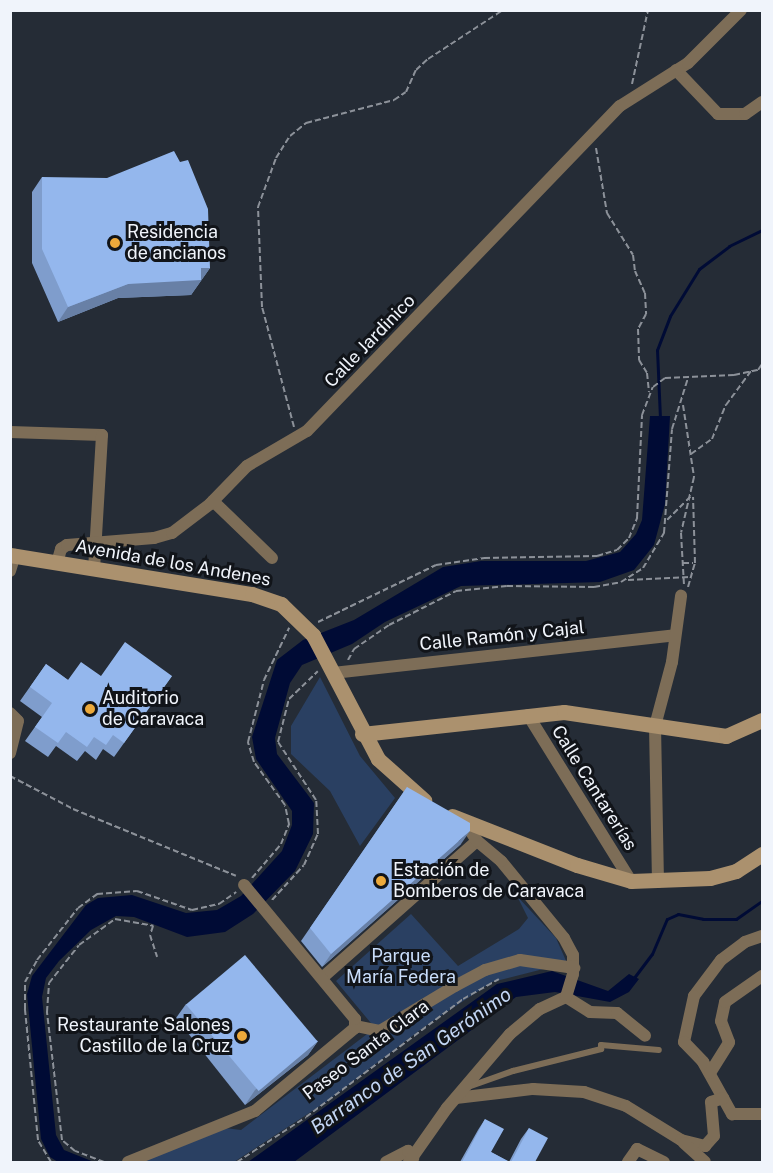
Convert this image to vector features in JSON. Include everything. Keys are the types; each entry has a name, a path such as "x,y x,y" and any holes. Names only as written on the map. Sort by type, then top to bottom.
{"main road":[{"name":"Avenida de los Andenes","path":"13,555 252,594 275,601 303,622 336,669 363,734 378,759 402,784 464,821 489,831 507,842 631,881 657,882 724,875 749,865 762,854"},
{"path":"363,734 528,715 570,713 726,736 762,720"}],"street":[{"name":"Calle Jardinico","path":"57,563 62,547 98,541 154,538 172,533 213,501 247,466 297,438 324,415 593,133 630,99 688,63 741,10"},
{"path":"676,70 718,114 745,114 762,102"},
{"path":"10,432 102,435 98,541 94,569"},
{"path":"213,501 272,558"},
{"path":"10,571 13,555"},
{"path":"657,882 655,726 672,662 681,596"},
{"name":"Calle Ramón y Cajal","path":"336,669 675,635"},
{"path":"10,713 18,721 10,753"},
{"name":"Calle Cantarerías","path":"528,715 631,881"},
{"path":"411,1160 464,1087 523,1021 566,995 573,973 569,945 505,866 477,842 464,821"},
{"path":"322,978 477,842 478,830 489,831"},
{"path":"490,852 502,851 507,842"},
{"path":"505,866 507,842"},
{"path":"128,1162 255,1111 356,1025 322,978 244,885"},
{"path":"762,936 745,942 721,960 694,996 684,1042 710,1073 732,1114 762,1114"},
{"name":"Paseo Santa Clara","path":"356,1025 380,1031 475,975 520,960 573,973"},
{"path":"710,1073 729,1042 721,1021 725,1002 762,976"},
{"path":"566,995 590,1012 617,1013 645,1035"},
{"path":"456,1098 533,1089 584,1092 626,1106 681,1140 705,1162"},
{"path":"681,1140 697,1146 710,1143 714,1127 711,1102 723,1098"},
{"path":"628,1162 637,1149 664,1162"},
{"path":"386,1162 408,1151 411,1160"}],"lane":[{"path":"464,1087 601,1049 601,1045 659,1050"}],"path":[{"path":"297,438 262,307 258,207 276,158 290,136 306,123 394,100 406,92 416,70 428,59 502,10"},
{"path":"630,99 648,10"},
{"path":"593,133 602,198 633,255 635,271 645,293 646,314 638,329 639,360 647,373 649,393"},
{"path":"691,454 712,439 726,405 751,371 762,364"},
{"path":"51,1162 38,1140 25,1009 25,982 37,960 78,908 97,894 137,891 192,910 219,904 244,885 270,859 288,824 285,805 254,762 248,742 264,680 279,643 303,622 436,565 484,558 597,556 617,550 629,538 637,518 642,415 652,387 665,378 688,378 751,371"},
{"path":"625,580 652,558 666,521 672,429 683,404 688,378"},
{"path":"681,596 691,577 695,561 691,454 683,404"},
{"path":"666,521 693,494"},
{"path":"681,596 685,580 681,533 693,494"},
{"path":"683,563 690,565 695,561"},
{"path":"264,908 304,866 318,834 316,800 278,742 289,699 306,679 336,669 354,649 389,625 456,591 507,586 594,586 625,580 685,580 691,577"},
{"path":"10,777 168,851 225,870 244,885"},
{"path":"104,1162 75,1151 62,1140 47,1012 49,983 79,945 115,919 153,926 150,935 157,957"},
{"name":"Paseo Santa Clara","path":"237,1162 306,1117 463,999 501,978"}],"green space":[{"path":"320,677 360,756 395,798 360,846 330,791 291,754 291,726"},
{"name":"Parque María Federa","path":"517,896 556,938 567,963 492,982 424,1027 326,1102 234,1162 128,1162 217,1127 241,1130 375,1028 336,981 411,914 458,966 519,929 528,918"}],"water":[{"path":"650,416 670,416 665,504 654,545 634,570 600,582 461,586 385,622 352,644 302,665 290,683 275,738 277,754 314,803 313,834 295,871 253,914 225,932 187,937 134,917 116,916 91,930 59,961 46,978 42,997 56,1135 64,1150 94,1162 58,1162 50,1157 41,1139 27,994 32,976 86,905 98,898 132,895 186,913 217,910 241,896 282,851 292,825 292,811 256,759 252,737 277,660 303,640 354,620 443,567 481,561 586,561 620,552 636,534 642,520"},
{"path":"552,971 608,991 629,974 639,979 629,992 610,1002 555,992 516,997 294,1162 248,1162 497,984"}],"building":[{"name":"Residencia de ancianos","path":"174,151 180,162 188,160 208,209 210,268 201,268 201,280 128,284 68,307 42,249 42,177 107,178"},
{"name":"Auditorio de Caravaca","path":"125,642 172,676 124,743 113,735 106,745 94,737 87,747 66,732 58,743 35,727 52,703 30,687 46,664 68,680 81,662 101,676"},
{"name":"Estación de Bomberos de Caravaca","path":"407,787 470,823 470,831 331,954 310,928"},
{"name":"Restaurante Salones Castillo de la Cruz","path":"245,955 318,1042 259,1091 186,1004"},
{"path":"485,1119 504,1129 491,1152 510,1162 462,1162"},
{"path":"529,1128 548,1138 535,1162 511,1162"}],"waterway":[{"path":"660,418 657,350 670,316 699,269 729,246 762,230"},
{"name":"Barranco de San Gerónimo","path":"633,979 652,954 667,919 678,914 703,919 736,919 762,901"}],"place":[{"name":"Residencia de ancianos","path":"115,243"},
{"name":"Auditorio de Caravaca","path":"90,709"},
{"name":"Estación de Bomberos de Caravaca","path":"381,881"},
{"name":"Restaurante Salones Castillo de la Cruz","path":"242,1036"}]}
